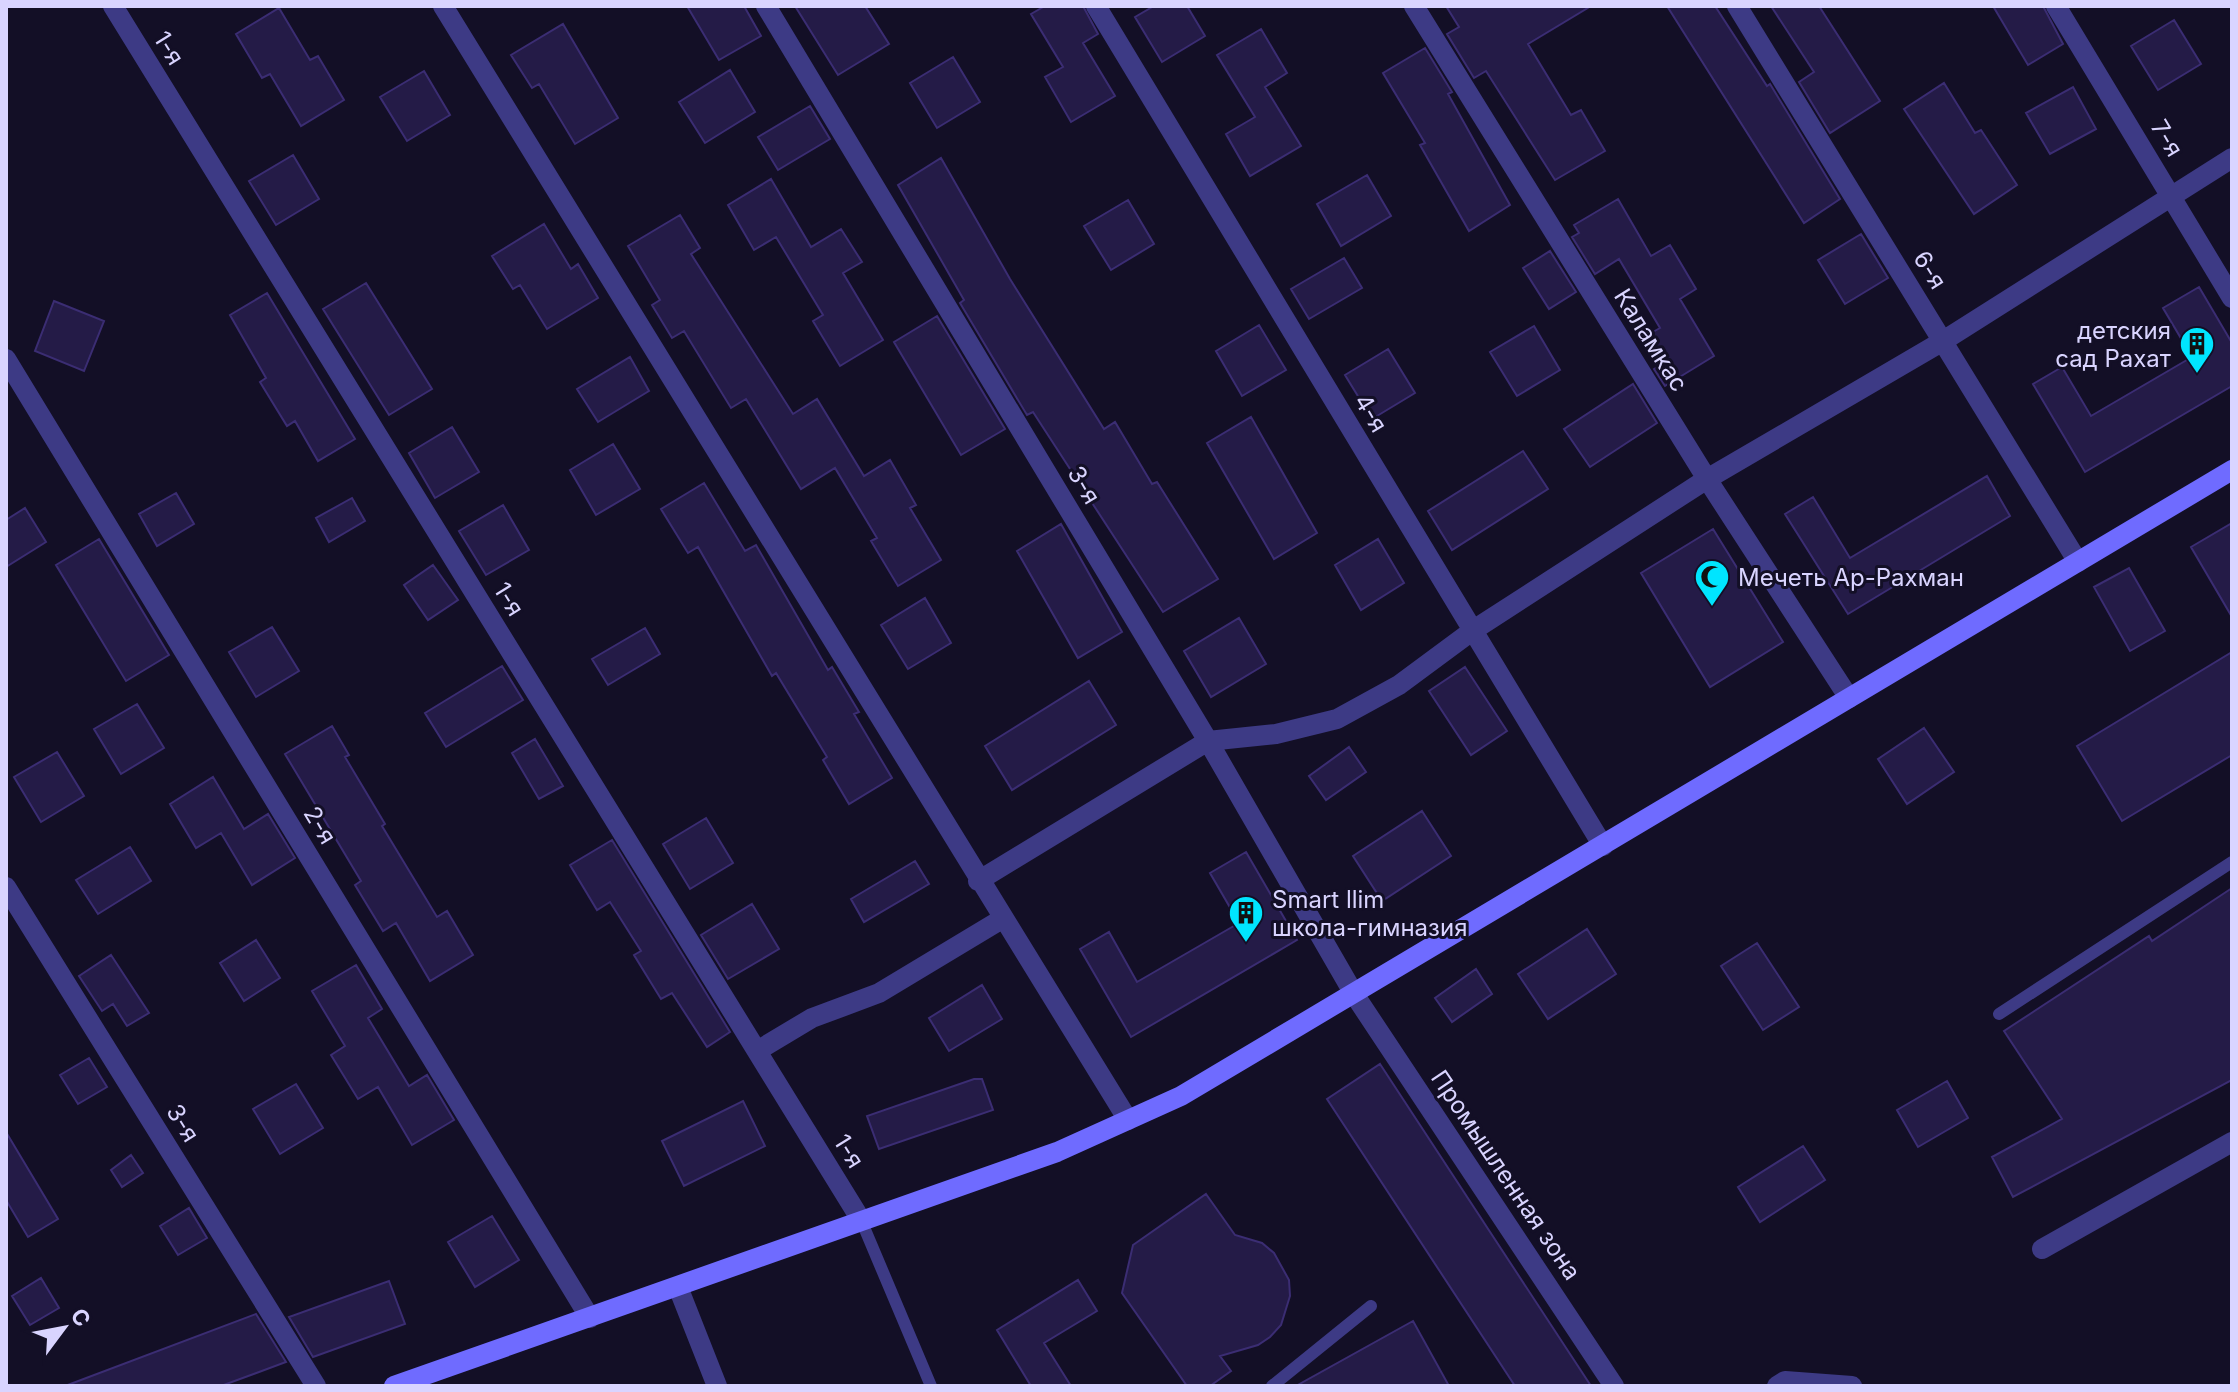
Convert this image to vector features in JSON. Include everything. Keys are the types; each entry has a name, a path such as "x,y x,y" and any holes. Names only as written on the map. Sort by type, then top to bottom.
{"street":[{"name":"1-я","path":"113,6 861,1220"},
{"path":"443,6 978,881 1128,1120"},
{"name":"3-я","path":"766,6 1208,741 1354,994"},
{"name":"4-я","path":"1096,6 1603,846"},
{"name":"Каламкас","path":"1414,6 1707,479 1849,698"},
{"name":"6-я","path":"1737,6 2078,562"},
{"name":"7-я","path":"2056,6 2232,298"},
{"path":"978,881 1208,741 1276,734 1337,719 1399,685 1472,631 1707,479 1943,341 2232,158"},
{"name":"2-я","path":"6,359 590,1318"},
{"path":"394,1386 1057,1152 1181,1096 2232,470"},
{"name":"3-я","path":"6,887 316,1386"},
{"path":"757,1051 812,1018 879,993 1002,919"},
{"name":"Промышленная зона","path":"1354,994 1614,1386"},
{"path":"2042,1249 2232,1142"},
{"path":"678,1287 717,1386"},
{"path":"1777,1386 1785,1381 1852,1386"}],"lane":[{"path":"1999,1014 2232,862"},
{"path":"861,1220 931,1386"},
{"path":"1272,1386 1371,1306"}],"building":[{"path":"687,6 744,6 761,36 719,60"},
{"path":"795,6 865,6 889,44 838,75"},
{"path":"1045,6 1083,6 1098,34 1083,43 1115,96 1071,122 1045,77 1063,67 1031,14"},
{"path":"1154,6 1187,6 1205,36 1162,62 1135,17"},
{"path":"1446,6 1591,6 1528,44 1571,115 1581,110 1605,151 1555,180 1486,71 1474,78 1447,34 1459,27"},
{"path":"1667,6 1715,6 1767,86 1770,84 1840,199 1804,223"},
{"path":"1771,6 1819,6 1880,101 1830,133 1799,82 1814,72"},
{"path":"1993,6 2043,6 2063,44 2028,65"},
{"path":"279,8 310,60 318,56 344,100 301,126 270,74 262,78 236,34"},
{"path":"2174,20 2201,64 2158,90 2131,46"},
{"path":"563,24 618,118 575,144 539,84 532,88 511,55"},
{"path":"1261,29 1287,73 1265,87 1301,146 1250,176 1226,134 1255,117 1217,55"},
{"path":"1425,48 1452,92 1448,94 1510,205 1469,231 1420,145 1425,143 1383,73"},
{"path":"953,57 980,102 937,128 910,83"},
{"path":"730,70 755,112 705,143 679,102"},
{"path":"424,71 450,115 407,141 380,97"},
{"path":"1944,83 1975,133 1981,130 2017,185 1974,214 1904,109"},
{"path":"2073,87 2096,129 2050,154 2026,113"},
{"path":"810,106 830,139 778,170 758,137"},
{"path":"293,155 319,199 276,225 249,181"},
{"path":"941,158 1010,279 1104,429 1115,422 1152,484 1157,482 1218,579 1163,612 1033,412 1027,415 960,303 964,300 898,185"},
{"path":"1367,175 1391,216 1341,246 1317,204"},
{"path":"771,179 811,247 841,229 862,262 843,273 883,340 840,366 813,321 823,315 776,237 754,250 728,205"},
{"path":"1618,199 1651,256 1670,245 1696,289 1680,299 1714,356 1665,386 1654,369 1661,365 1644,337 1660,328 1619,259 1595,274 1572,237 1579,233 1574,225"},
{"path":"1128,200 1154,244 1111,270 1084,226"},
{"path":"680,215 700,248 691,254 793,414 817,399 864,476 890,460 916,505 910,508 941,560 898,586 871,541 877,538 835,468 801,489 746,399 731,408 684,331 672,338 652,305 660,300 628,246"},
{"path":"544,224 571,269 578,264 598,298 547,329 520,285 513,289 492,256"},
{"path":"1861,234 1888,278 1845,304 1818,260"},
{"path":"1550,251 1576,292 1549,309 1523,268"},
{"path":"1344,258 1362,288 1309,319 1291,289"},
{"path":"366,283 432,389 389,415 323,309"},
{"name":"детския сад Рахат","path":"2199,287 2232,343 2232,386 2085,472 2033,384 2062,367 2091,416 2192,357 2163,308"},
{"path":"267,293 355,439 318,461 295,421 287,426 260,382 266,378 230,315"},
{"path":"54,301 104,321 84,371 35,351"},
{"path":"937,316 1005,429 961,455 894,342"},
{"path":"1259,325 1286,370 1242,396 1216,351"},
{"path":"1534,326 1560,370 1517,396 1490,352"},
{"path":"1388,349 1415,393 1372,419 1345,375"},
{"path":"630,357 649,391 598,422 577,389"},
{"path":"1633,384 1657,423 1590,467 1564,429"},
{"path":"1251,417 1317,533 1274,559 1207,443"},
{"path":"452,427 479,472 435,498 409,453"},
{"path":"613,444 640,489 596,515 570,470"},
{"path":"1523,451 1548,489 1452,550 1428,511"},
{"path":"1987,476 2010,516 1848,614 1785,514 1813,497 1850,558"},
{"path":"704,483 745,551 756,545 828,670 832,667 859,712 854,714 892,778 849,804 823,760 827,757 776,673 772,676 698,547 688,553 661,509"},
{"path":"176,493 194,524 157,546 139,514"},
{"path":"352,498 365,521 329,542 316,518"},
{"path":"503,505 529,550 486,575 459,531"},
{"path":"25,508 46,542 6,567 6,520"},
{"path":"2232,523 2232,617 2191,547"},
{"path":"1061,524 1122,632 1078,658 1017,551"},
{"name":"Мечеть Ар-Рахман","path":"1713,529 1783,642 1710,687 1641,573"},
{"path":"99,539 169,655 126,681 56,565"},
{"path":"1378,539 1404,583 1361,610 1335,565"},
{"path":"433,565 458,600 428,620 404,585"},
{"path":"2129,568 2165,631 2130,651 2094,587"},
{"path":"925,598 951,643 908,669 881,625"},
{"path":"1239,618 1266,664 1211,697 1184,651"},
{"path":"272,627 299,671 256,697 229,652"},
{"path":"645,628 660,654 608,685 592,659"},
{"path":"2232,652 2232,755 2122,821 2077,746"},
{"path":"502,666 523,700 446,747 425,713"},
{"path":"1465,667 1507,731 1471,755 1429,691"},
{"path":"1089,681 1116,725 1012,790 985,746"},
{"path":"137,704 164,748 121,774 94,729"},
{"path":"332,726 349,755 345,757 385,824 382,826 437,917 447,911 473,955 430,981 396,923 383,931 355,885 361,881 285,754"},
{"path":"1924,728 1954,772 1907,804 1878,759"},
{"path":"535,739 563,786 539,799 512,753"},
{"path":"1349,747 1366,772 1326,800 1309,776"},
{"path":"57,752 84,796 41,822 14,777"},
{"path":"213,777 244,829 268,814 295,858 252,885 221,833 196,848 170,804"},
{"path":"1422,811 1451,856 1382,901 1353,856"},
{"path":"706,818 733,863 690,889 663,844"},
{"path":"612,840 730,1032 707,1047 672,993 661,999 634,955 641,951 610,902 597,910 570,865"},
{"path":"130,847 151,881 98,914 76,880"},
{"name":"Smart llim школа-гимназия","path":"1246,852 1297,940 1131,1037 1080,949 1109,932 1137,982 1239,923 1210,873"},
{"path":"915,861 929,884 864,922 851,899"},
{"path":"2232,888 2232,1080 2013,1197 1992,1157 2062,1119 2004,1031 2149,936 2152,941"},
{"path":"752,904 779,949 728,979 701,935"},
{"path":"1587,929 1616,974 1548,1019 1518,974"},
{"path":"256,940 280,978 244,1001 220,963"},
{"path":"1757,943 1799,1007 1763,1030 1721,966"},
{"path":"111,955 149,1013 127,1026 113,1004 102,1011 79,976"},
{"path":"356,965 382,1009 368,1018 409,1086 427,1075 454,1120 412,1145 378,1087 358,1099 331,1055 345,1046 312,991"},
{"path":"1476,969 1492,994 1452,1022 1435,998"},
{"path":"982,985 1002,1019 949,1051 929,1018"},
{"path":"89,1058 107,1087 78,1104 60,1075"},
{"path":"1380,1064 1591,1386 1515,1386 1327,1099"},
{"path":"974,1079 982,1079 993,1110 879,1149 867,1116"},
{"path":"1947,1081 1968,1118 1918,1147 1897,1110"},
{"path":"296,1084 323,1128 280,1154 253,1109"},
{"path":"743,1101 765,1146 684,1186 662,1141"},
{"path":"6,1132 58,1219 28,1237 6,1200"},
{"path":"1803,1146 1825,1180 1760,1222 1738,1187"},
{"path":"131,1155 143,1173 122,1187 111,1170"},
{"path":"1206,1194 1235,1235 1262,1243 1274,1253 1289,1280 1290,1296 1281,1325 1270,1337 1258,1345 1220,1356 1231,1371 1210,1386 1187,1386 1122,1293 1133,1245"},
{"path":"189,1208 207,1238 178,1255 160,1226"},
{"path":"492,1216 519,1260 475,1287 448,1242"},
{"path":"41,1278 59,1308 30,1325 12,1296"},
{"path":"1078,1280 1097,1311 1044,1343 1071,1386 1031,1386 997,1330"},
{"path":"389,1281 405,1324 313,1357 289,1317"},
{"path":"256,1314 286,1362 221,1386 65,1386"},
{"path":"1413,1321 1449,1386 1296,1386"}],"place":[{"name":"детския сад Рахат","path":"2197,375"},
{"name":"Мечеть Ар-Рахман","path":"1712,608"},
{"name":"Smart llim школа-гимназия","path":"1246,944"}]}
